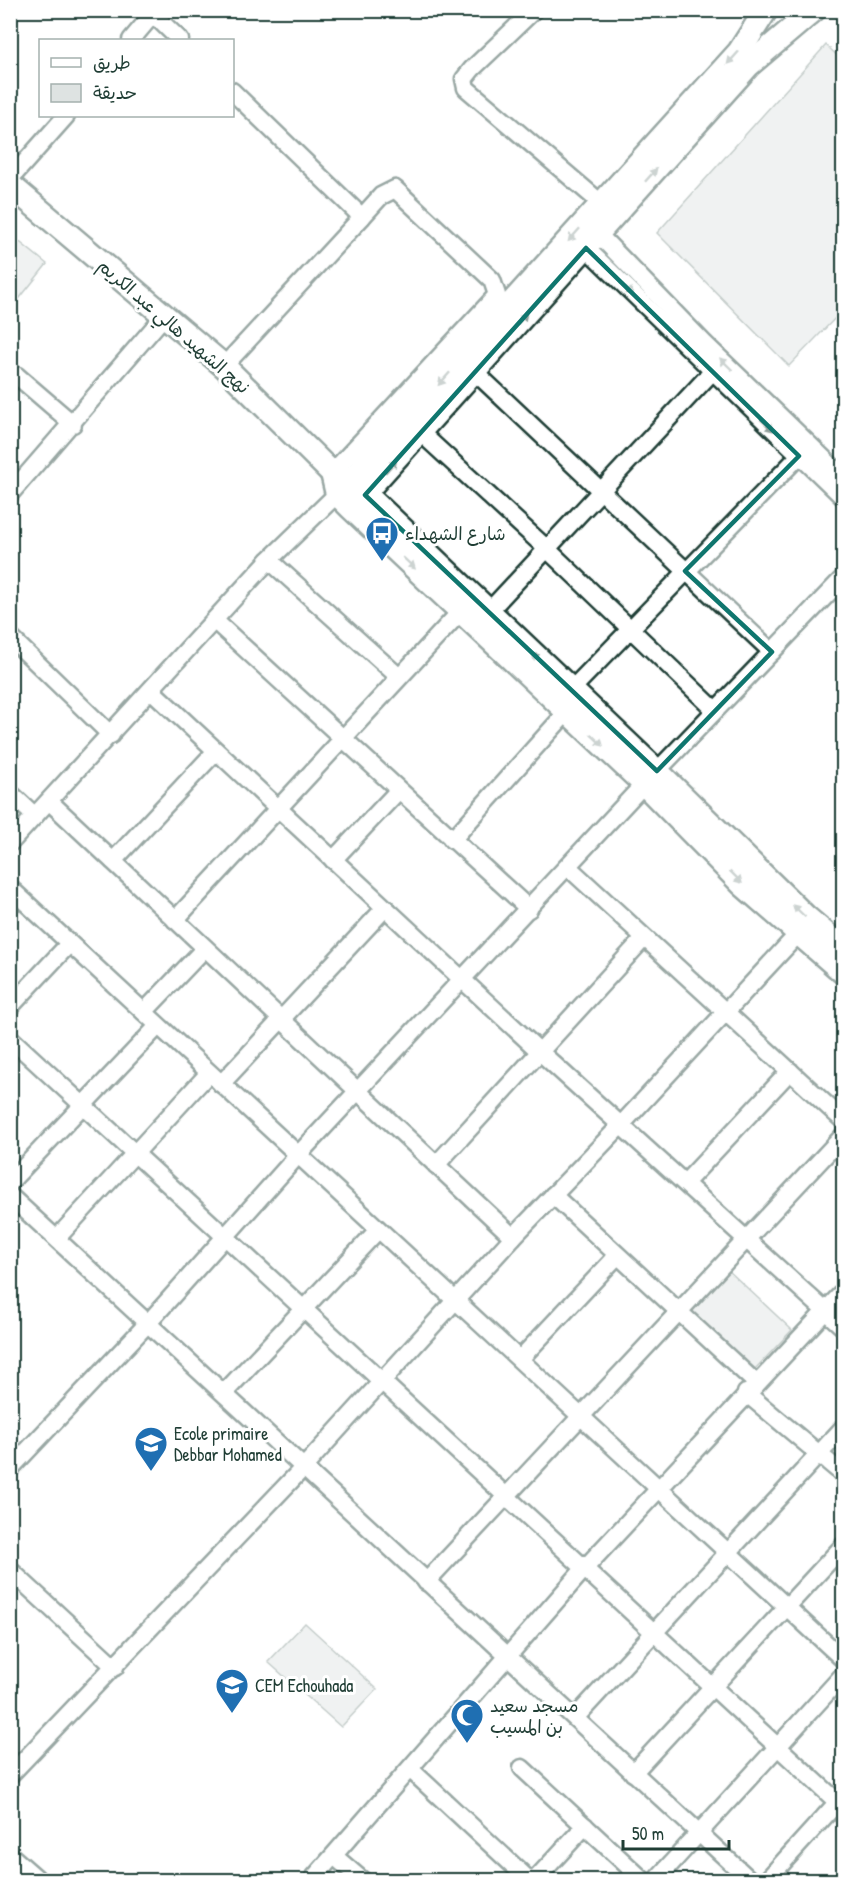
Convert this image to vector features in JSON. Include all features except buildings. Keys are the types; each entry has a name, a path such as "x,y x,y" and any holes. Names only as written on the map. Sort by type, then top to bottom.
{"main road":[{"path":"347,490 739,52 766,10"},
{"path":"347,490 421,433 749,66 814,10"},
{"name":"نهج الشهيد هالي عبد الكريم","path":"10,185 224,366 347,490"},
{"path":"347,490 461,611 569,701 651,778 843,949"},
{"path":"347,490 489,611 569,701"},
{"path":"651,778 743,885 797,935 843,973"},
{"path":"10,1859 34,1881"}],"street":[{"path":"534,10 472,69 464,79 466,88 602,204"},
{"path":"131,39 153,14 179,39"},
{"path":"234,93 362,217"},
{"path":"10,179 65,117"},
{"path":"10,843 269,560 347,490 496,295 492,280 395,189 381,196 224,366"},
{"path":"592,241 711,373 843,498"},
{"path":"592,241 705,344 843,478"},
{"path":"10,494 73,424 165,315"},
{"path":"475,372 772,652"},
{"path":"489,611 711,373"},
{"path":"10,381 16,375 73,424"},
{"path":"421,433 547,549 715,710"},
{"path":"452,840 630,628 799,456"},
{"path":"269,560 398,676"},
{"path":"10,1469 149,1322 298,1155 715,710 843,578"},
{"path":"175,920 398,676 461,611"},
{"path":"215,621 529,909"},
{"path":"10,637 111,735"},
{"path":"151,690 539,1051 843,1328"},
{"path":"112,861 216,751"},
{"path":"333,860 398,790"},
{"path":"10,793 35,816"},
{"path":"49,801 513,1237"},
{"path":"568,867 843,1121"},
{"path":"10,888 727,1550 843,1660"},
{"path":"57,1238 137,1154 215,1078 282,1019 385,908"},
{"path":"10,1775 303,1468 513,1237 621,1125 797,935"},
{"path":"436,1165 644,938"},
{"path":"10,1007 69,944"},
{"path":"144,1012 205,948"},
{"path":"10,1182 158,1026"},
{"path":"10,1038 383,1380 776,1747 841,1802 767,1881"},
{"path":"685,1183 790,1071"},
{"path":"426,1582 843,1135"},
{"path":"553,1195 677,1311 751,1388 818,1454 843,1475"},
{"path":"10,1196 149,1322 303,1468 750,1881"},
{"path":"224,1393 378,1230"},
{"path":"520,1359 617,1256"},
{"path":"312,1881 584,1569 843,1291"},
{"path":"575,1718 727,1550 843,1427"},
{"path":"633,1773 843,1545"},
{"path":"10,1570 115,1667"},
{"path":"656,1881 843,1674"},
{"path":"522,1768 643,1881"},
{"path":"410,1769 529,1881"},
{"path":"535,1881 585,1826"},
{"path":"334,1856 362,1881"}],"highlighted area":[{"path":"586,248 799,456 685,571 772,652 657,771 365,495"}],"green space":[{"path":"826,45 843,61 843,310 789,366 657,233"},
{"path":"11,235 47,264 11,309"},
{"path":"729,1271 792,1330 755,1369 692,1311"},
{"path":"305,1623 377,1689 341,1727 268,1662"}],"place":[{"name":"شارع الشهداء","path":"382,562"},
{"name":"Ecole primaire Debbar Mohamed","path":"151,1472"},
{"name":"CEM Echouhada","path":"232,1714"},
{"name":"مسجد سعيد بن المسيب","path":"467,1744"}]}
